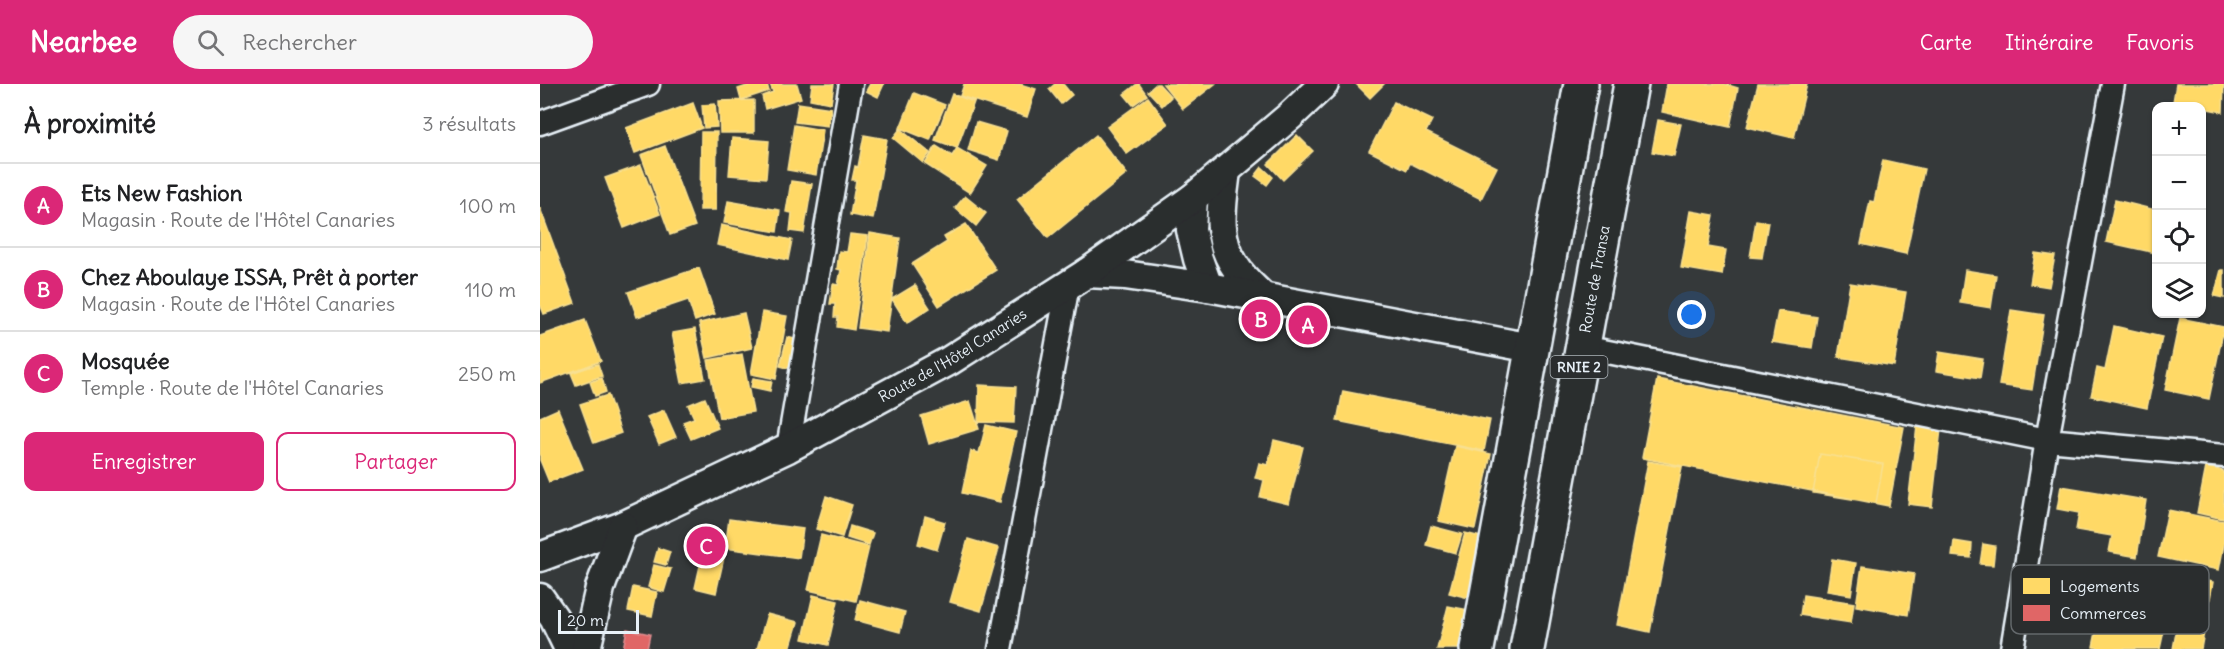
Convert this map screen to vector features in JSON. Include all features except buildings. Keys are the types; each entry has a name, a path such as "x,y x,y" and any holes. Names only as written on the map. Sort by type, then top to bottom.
{"main road":[{"name":"RNIE 2","path":"1477,649 1581,84"},
{"name":"Route de Transa","path":"1527,649 1631,84"}],"street":[{"path":"540,123 648,84"},
{"path":"788,448 851,84"},
{"name":"Route de l'Hôtel Canaries","path":"540,557 623,526 788,448 949,361 1078,279 1192,198 1290,116 1324,84"},
{"path":"2026,565 2113,84"},
{"path":"1226,171 1220,217 1222,237 1234,266 1263,297"},
{"path":"1192,198 1191,230 1208,287"},
{"path":"1000,649 1078,279 1125,275 1208,287 1532,348"},
{"path":"1583,347 2047,440 2224,456"},
{"path":"586,649 600,588 623,526"},
{"path":"540,598 554,618 569,649"},
{"path":"2012,649 2015,634"}],"place":[{"name":"Chez Aboulaye ISSA, Prêt à porter","path":"1261,319"},
{"name":"Ets New Fashion","path":"1308,325"},
{"name":"Mosquée","path":"706,546"}]}
